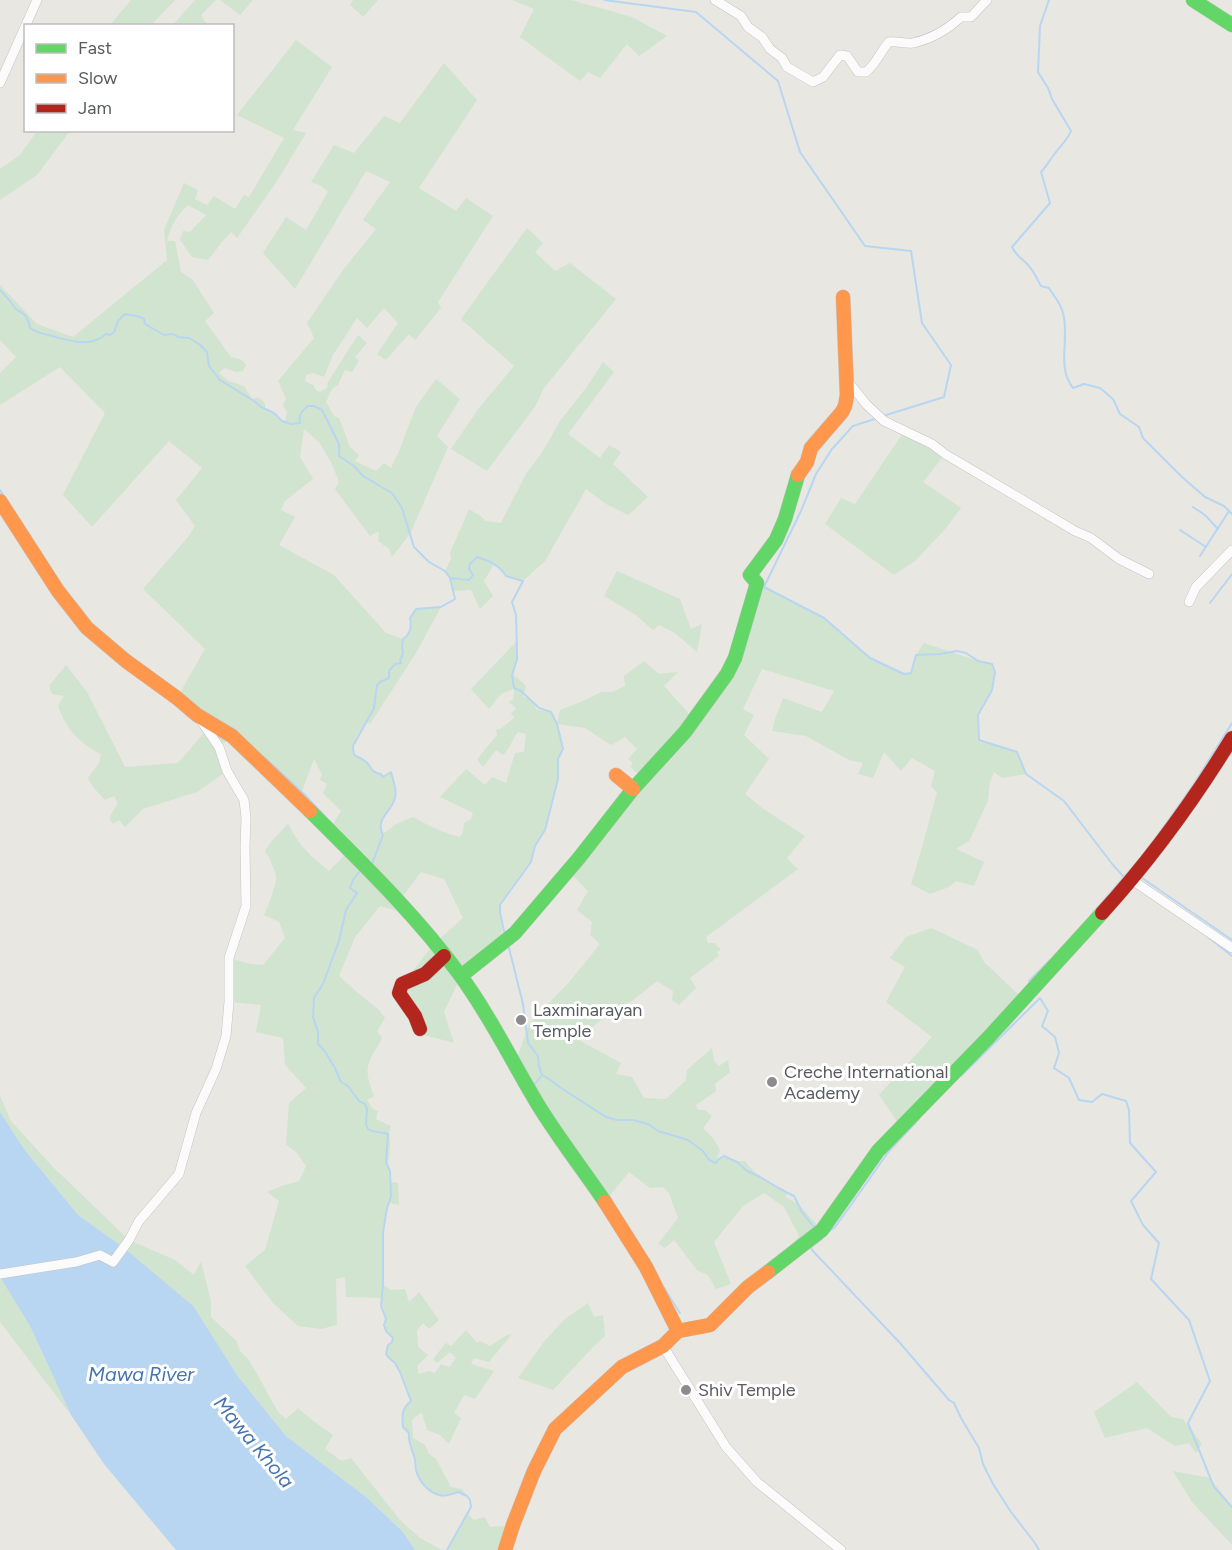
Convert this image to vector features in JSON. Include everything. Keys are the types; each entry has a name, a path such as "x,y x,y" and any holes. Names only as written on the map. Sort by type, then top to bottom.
{"street":[{"path":"26,24 37,0"},
{"path":"715,0 741,16 748,27 762,37 770,49 782,58 787,67 813,82 823,77 840,55 847,56 858,72 866,72 876,64 889,42 911,43 939,33 961,17 971,17 987,0"},
{"path":"1193,0 1232,25"},
{"path":"0,83 24,29"},
{"path":"461,976 515,933 579,858 633,789 685,732 727,674 735,658 757,583 750,575 776,540 798,476 807,462 811,448 845,406 847,394 843,297"},
{"path":"846,379 866,404 884,421 932,444 1090,538 1119,559 1149,574"},
{"path":"0,501 58,591 87,628 197,715 232,736 304,805 412,915 461,976 488,1018 541,1109 606,1203 646,1267 678,1331"},
{"path":"1189,602 1196,587 1232,550"},
{"path":"0,1274 76,1262 100,1255 113,1262 139,1221 179,1174 196,1113 216,1069 226,1036 229,1018 229,958 246,906 244,800 227,771 219,747 197,715"},
{"path":"505,1550 534,1471 555,1429 622,1367 663,1346 678,1331 710,1325 748,1287 822,1230 879,1151 988,1038 1132,880 1207,779 1232,738"},
{"path":"616,775 633,789"},
{"path":"1132,880 1232,948"},
{"path":"420,1029 415,1016 399,993 402,984 430,971 444,956"},
{"path":"663,1346 726,1447 757,1482 841,1550"}],"green space":[{"path":"131,0 175,0 152,24 111,24"},
{"path":"195,0 216,0 201,15 206,24 174,24"},
{"path":"220,0 253,0 240,15"},
{"path":"353,0 378,0 363,17 350,5"},
{"path":"512,0 571,0 632,17 667,36 639,56 627,44 600,78 588,72 580,81 520,37 534,9"},
{"path":"296,40 332,67 293,130 306,133 277,181 237,238 231,232 208,260 192,257 180,240 183,231 190,232 206,215 188,205 174,222 167,241 175,241 181,272 193,280 214,313 205,321 231,357 242,360 246,365 243,371 236,372 224,368 219,373 228,381 244,386 252,399 258,397 265,403 265,409 285,422 287,412 283,405 286,399 278,381 314,338 307,323 343,270 376,229 363,220 390,182 366,171 295,289 263,253 286,217 306,230 328,192 311,182 334,145 354,153 384,116 400,123 444,63 477,100 419,188 456,211 466,198 493,216 438,302 441,308 415,340 409,334 386,360 377,354 398,323 384,308 367,328 357,318 333,355 324,377 313,373 306,375 305,381 320,392 327,388 328,382 358,335 367,343 355,357 359,361 352,372 345,370 326,402 334,416 339,418 350,447 359,455 355,461 376,471 384,463 391,468 416,407 436,379 460,399 437,436 448,447 410,534 392,557 389,549 378,541 379,531 370,536 335,489 339,482 319,442 304,429 300,457 313,479 285,501 281,510 295,517 279,545 334,575 386,633 403,639 409,633 410,618 416,609 441,607 416,653 370,724 366,722 353,746 355,756 366,762 374,771 383,777 391,772 395,797 382,819 383,834 396,824 413,817 441,831 460,837 464,823 471,819 473,813 440,797 466,769 485,785 492,777 506,783 515,753 524,752 526,734 518,732 503,755 496,750 483,767 477,759 497,735 496,730 514,718 511,713 516,709 508,703 513,699 514,689 501,694 489,709 471,689 516,642 517,659 514,675 526,686 523,697 530,699 537,710 551,712 557,723 560,710 601,692 612,692 625,686 624,676 644,661 659,674 678,672 664,686 694,719 727,674 757,583 824,618 870,658 903,674 911,673 916,655 924,643 992,664 995,672 992,690 978,715 979,740 1017,752 1026,774 1002,778 994,772 990,782 988,801 969,841 956,849 984,862 974,886 956,881 949,887 930,894 911,884 937,793 931,786 935,771 912,758 901,771 884,752 873,778 858,774 863,763 849,760 806,736 772,731 783,698 822,712 834,691 762,669 743,709 754,715 744,735 769,759 745,794 805,836 787,858 798,869 706,937 708,943 715,943 721,950 717,952 719,956 690,978 696,988 679,1005 672,1000 673,991 657,981 632,1001 617,1007 577,1039 621,1063 616,1074 632,1077 644,1098 666,1099 686,1080 687,1070 712,1048 714,1061 719,1066 728,1060 730,1072 715,1084 716,1091 696,1105 698,1110 705,1110 712,1116 703,1128 720,1150 717,1158 725,1157 745,1161 758,1175 787,1191 786,1197 798,1204 822,1230 768,1271 799,1236 784,1207 764,1193 743,1206 714,1242 731,1284 716,1289 708,1275 697,1270 674,1240 665,1248 658,1244 678,1218 669,1193 663,1187 650,1188 629,1172 607,1199 515,1064 529,1024 570,981 600,944 590,935 592,922 577,910 588,891 568,871 643,778 630,767 633,763 628,759 637,749 625,737 611,745 585,728 557,724 563,749 558,759 558,779 545,830 535,846 531,862 500,905 503,943 461,976 444,1012 454,1043 417,1033 402,984 435,943 463,918 444,879 421,872 399,901 412,915 380,906 355,937 339,976 379,1010 385,1018 377,1031 382,1038 368,1066 368,1078 374,1096 367,1100 373,1109 378,1111 376,1119 391,1126 388,1162 390,1182 398,1183 399,1205 390,1203 383,1232 383,1285 391,1290 405,1289 409,1302 419,1292 439,1320 429,1329 423,1323 417,1331 418,1347 428,1355 417,1366 419,1374 429,1371 435,1373 441,1364 449,1367 456,1358 450,1352 437,1363 433,1359 446,1343 451,1346 466,1330 477,1343 480,1341 490,1346 512,1334 489,1362 474,1358 471,1364 494,1371 475,1399 464,1395 454,1413 461,1418 449,1444 440,1435 427,1430 422,1413 412,1420 413,1438 425,1445 429,1454 436,1459 451,1487 462,1489 467,1496 458,1492 441,1495 428,1489 417,1472 408,1438 409,1433 403,1427 402,1419 405,1407 410,1401 400,1372 386,1354 393,1338 385,1328 382,1298 346,1297 345,1277 336,1279 337,1325 321,1329 298,1326 273,1303 245,1266 265,1250 279,1201 267,1192 299,1181 306,1166 297,1153 286,1144 289,1103 306,1088 285,1065 283,1038 256,1032 261,1005 229,1002 229,958 263,965 285,938 279,922 264,915 276,881 274,868 265,851 288,824 306,850 329,871 349,851 327,828 333,824 341,811 323,793 327,784 320,780 322,774 314,759 302,791 304,805 232,736 219,747 227,771 197,792 143,809 125,827 119,820 113,824 109,818 118,803 114,796 105,800 88,778 99,763 101,754 86,745 69,728 58,706 64,696 52,694 49,686 66,665 87,692 125,767 178,763 203,734 191,710 177,698 205,649 143,589 195,526 176,500 202,468 169,441 92,527 63,495 105,413 60,367 0,405 0,373 16,357 0,340 0,285 37,324 73,337 167,260 164,230 184,183 198,190 195,199 207,205 214,196 235,209 244,195 249,197 284,138 237,115"},
{"path":"36,132 69,132 37,175 0,200 0,169 20,155"},
{"path":"527,228 543,243 535,252 555,271 570,263 616,299 544,388 536,405 487,471 451,449 479,408 514,366 461,319"},
{"path":"603,362 614,372 568,434 600,458 609,445 621,452 613,464 648,497 628,515 606,504 586,489 545,561 524,580 506,576 494,564 484,581 493,596 480,609 471,590 454,591 445,571 451,559 450,553 469,509 485,521 501,523 526,474 541,454 560,421"},
{"path":"905,430 945,454 923,482 961,508 915,561 894,575 825,524 841,498 855,504"},
{"path":"617,571 680,599 691,629 702,624 697,652 675,633 659,625 653,630 636,615 604,596"},
{"path":"931,928 978,950 984,962 1023,999 901,1127 879,1095 932,1037 886,1002 905,967 890,958 906,937"},
{"path":"0,1096 11,1121 53,1167 129,1240 175,1260 194,1275 201,1262 211,1301 211,1317 236,1340 240,1351 248,1359 278,1412 286,1419 298,1408 333,1435 325,1449 342,1461 351,1458 400,1520 420,1538 442,1550 415,1550 403,1532 366,1497 286,1436 143,1264 78,1215 24,1149 0,1112"},
{"path":"0,1277 30,1326 71,1415 0,1322"},
{"path":"588,1303 594,1317 603,1315 605,1336 553,1390 518,1378 543,1343 565,1319"},
{"path":"1137,1382 1171,1417 1183,1419 1202,1444 1196,1453 1189,1443 1175,1446 1147,1428 1105,1438 1094,1412"},
{"path":"1173,1471 1210,1478 1232,1507 1232,1545 1192,1502"},
{"path":"471,1507 469,1515 474,1520 485,1517 490,1527 513,1525 503,1550 447,1550"}],"water":[{"name":"Mawa River","path":"0,1112 24,1149 78,1215 123,1247 193,1306 237,1375 286,1436 366,1497 403,1532 415,1550 176,1550 104,1464 71,1415 30,1326 0,1277"}],"waterway":[{"path":"604,0 696,12 778,81 800,152 865,246 911,251 922,323 951,365 944,397 883,416"},
{"path":"1049,0 1040,26 1038,72 1071,131 1041,172 1050,203 1012,247 1032,270 1041,286 1049,288 1061,306 1065,323 1065,371 1073,388 1084,384 1100,388 1113,399 1120,414 1139,427 1143,438 1182,477 1205,497 1224,506 1232,514"},
{"path":"0,290 16,309 25,315 30,328 38,332 73,341 94,341 114,332 118,321 125,314 137,316 144,319 145,324 164,335 173,334 189,338 199,344 207,352 209,366 220,380 274,413 282,421 291,424 300,423 301,413 308,406 322,410 339,444 339,456 354,466 363,476 392,493 402,508 414,547 429,562 445,571 450,578 469,580 473,575 469,569 470,564 477,557 494,564 506,576 523,581 512,602 516,615 517,650 512,675 514,688 521,691 539,708 551,712 557,724 563,749 558,759 558,779 545,830 535,846 531,862 500,905 505,936"},
{"path":"878,418 853,426 832,449 816,474 801,511 764,587 824,618 870,658 904,674 911,673 916,655 957,651 966,653 978,661 992,664 995,672 992,690 978,715 979,740 1017,752 1026,774 1064,801 1124,877"},
{"path":"0,490 5,498"},
{"path":"1193,507 1205,515 1218,529"},
{"path":"1200,556 1229,511"},
{"path":"1180,530 1206,547"},
{"path":"1210,603 1232,574"},
{"path":"372,864 383,835 382,821 395,798 395,786 391,772 383,777 375,772 365,761 355,755 353,746 374,708 377,685 389,678 389,671 395,664 401,663 403,639 409,633 410,618 416,609 441,607 455,599 450,578"},
{"path":"1151,845 1194,784 1232,723"},
{"path":"264,757 337,829"},
{"path":"1092,914 1140,859"},
{"path":"360,871 350,888 357,893 346,910 339,941 323,984 314,998 313,1017 318,1032 318,1044 335,1068 341,1082 348,1086 359,1101 365,1104 368,1129 388,1134 386,1163 390,1171 391,1196 383,1232 381,1306 386,1319 384,1325 386,1331 393,1338 386,1354 400,1372 411,1401 405,1407 402,1419 403,1427 409,1433 409,1442 419,1478 424,1486 435,1494 444,1496 458,1492 470,1500 471,1507 447,1550"},
{"path":"1142,878 1232,940"},
{"path":"1208,937 1232,956"},
{"path":"508,944 523,1004 528,1043 538,1056 542,1075 606,1117 648,1124 658,1131 688,1140 703,1151 709,1160 716,1163 724,1156 737,1162 747,1171 794,1196 802,1212 815,1227"},
{"path":"1031,984 1029,981 1050,960"},
{"path":"961,1076 1040,998 1048,1011 1042,1026 1055,1037 1059,1053 1054,1068 1069,1078 1079,1100 1092,1102 1102,1094 1126,1101 1129,1110 1130,1143 1156,1172 1131,1201 1143,1225 1159,1243 1151,1279 1189,1320 1210,1381 1188,1423 1214,1487 1232,1507"},
{"path":"534,1085 542,1075"},
{"path":"827,1233 835,1227 889,1151 919,1119"},
{"path":"822,1239 811,1247 812,1250 954,1403 979,1448 983,1464 993,1484 1039,1550"},
{"path":"664,1288 680,1313"}],"traffic: fast":[{"path":"1193,0 1232,25"},
{"path":"461,976 515,933 579,858 633,789 685,732 727,674 735,658 757,583 750,575 776,540 798,475"},
{"path":"310,811 407,910 460,975 492,1024 540,1108 605,1202"},
{"path":"768,1272 822,1230 878,1151 988,1038 1102,913"}],"traffic: slow":[{"path":"798,475 807,462 811,448 845,406 847,395 843,297"},
{"path":"0,501 58,591 87,628 197,715 232,736 310,811"},
{"path":"616,775 633,789"},
{"path":"605,1202 646,1267 678,1331"},
{"path":"505,1550 534,1471 555,1429 622,1367 663,1346 678,1331 710,1325 748,1287 768,1272"}],"traffic: jam":[{"path":"1102,913 1171,828 1203,784 1232,738"},
{"path":"420,1029 415,1016 399,993 402,984 425,974 444,956"}],"place":[{"name":"Laxminarayan Temple","path":"521,1020"},
{"name":"Creche International Academy","path":"772,1082"},
{"name":"Shiv Temple","path":"686,1390"}],"water label":[{"name":"Mawa Khola","path":"254,1442"}]}
